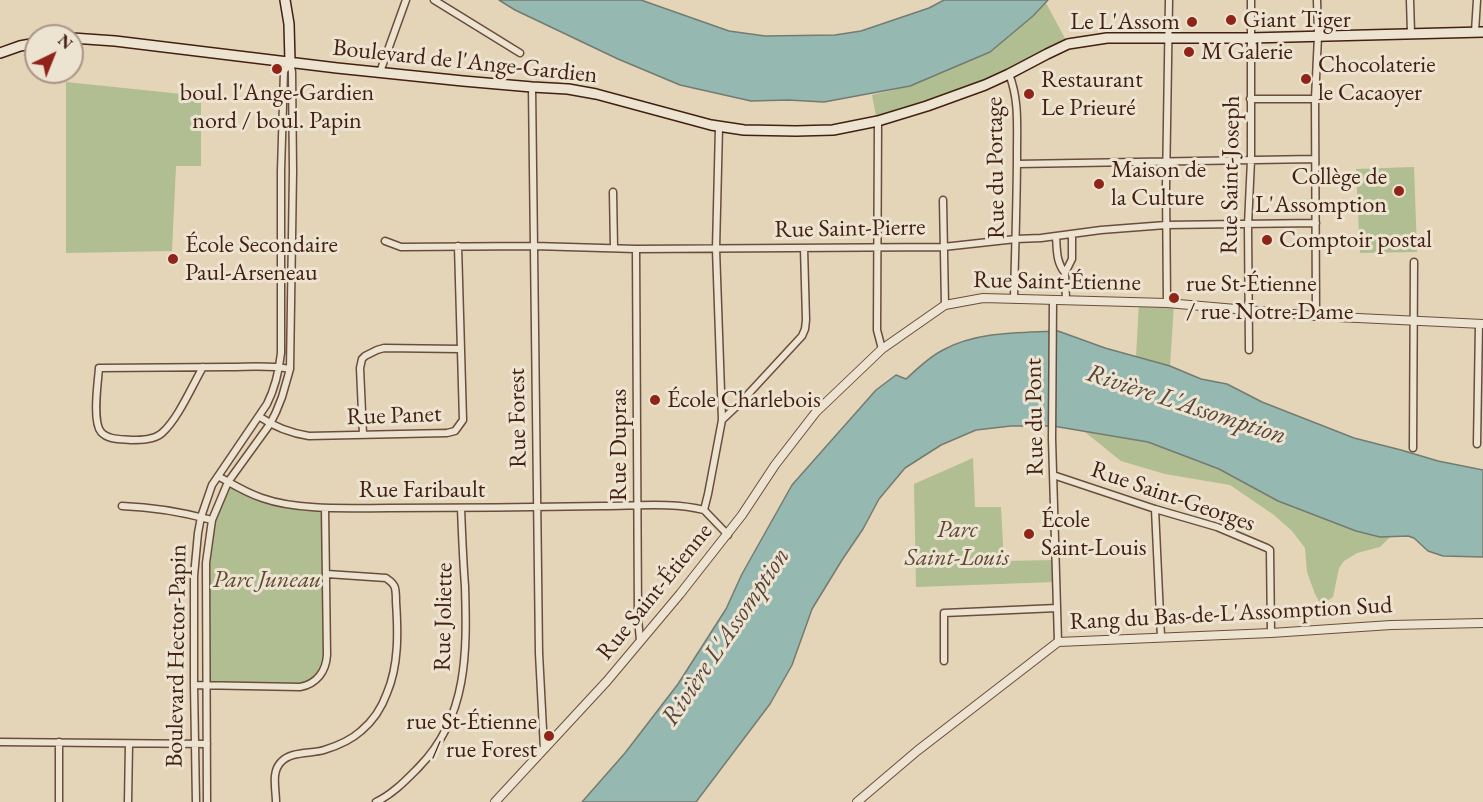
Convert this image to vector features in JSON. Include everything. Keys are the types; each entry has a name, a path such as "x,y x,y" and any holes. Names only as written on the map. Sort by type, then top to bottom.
{"main road":[{"name":"Boulevard Hector-Papin","path":"285,0 290,62"},
{"name":"Boulevard de l'Ange-Gardien","path":"84,39 380,72 568,89 596,94 719,127 765,131 833,130 878,121 985,85 1068,44 1107,38 1251,38 1479,32"},
{"path":"266,59 281,53 290,40"},
{"path":"290,40 297,56 307,64"},
{"path":"0,53 24,45"}],"street":[{"path":"380,72 406,0"},
{"path":"434,0 520,53"},
{"path":"1167,303 1166,162 1169,0"},
{"name":"Rue Saint-Joseph","path":"1249,350 1251,0"},
{"path":"1316,316 1314,99 1318,36 1317,0"},
{"path":"1410,0 1411,33"},
{"path":"1477,0 1479,32"},
{"name":"Boulevard Hector-Papin","path":"207,802 206,563 212,520 228,482 270,424 282,397 290,369 293,171 290,62"},
{"name":"Boulevard Hector-Papin","path":"196,802 195,549 201,517 209,492 260,417 274,390 279,367 284,71 290,62"},
{"name":"Rue du Portage","path":"1009,74 1015,89 1017,164 1014,299"},
{"name":"Rue Forest","path":"532,87 539,653 544,749"},
{"path":"1250,99 1314,99"},
{"path":"878,121 877,330 882,350"},
{"path":"719,127 716,249 722,420 704,510 728,535"},
{"path":"1017,164 1315,159"},
{"path":"281,171 293,171"},
{"path":"613,192 614,248"},
{"path":"942,200 945,305"},
{"name":"Rue Saint-Pierre","path":"386,241 400,247 534,246 716,249 943,247 1166,225 1316,223"},
{"path":"1066,300 1065,273 1072,260 1072,234"},
{"path":"1056,236 1057,259 1065,273"},
{"name":"Rue Panet","path":"260,417 292,434 309,436 455,431 463,420 458,246"},
{"path":"722,420 802,336 806,321 804,248"},
{"name":"Rue Dupras","path":"636,249 640,640"},
{"path":"1413,448 1414,262"},
{"name":"Rue Saint-Étienne","path":"495,802 607,681 693,578 728,535 775,465 816,412 882,350 945,305 983,298 1167,303 1316,316 1481,324"},
{"name":"Rue du Pont","path":"1053,300 1052,439 1058,642"},
{"path":"1477,444 1481,324"},
{"path":"363,434 360,368 365,356 372,351 384,348 460,349"},
{"path":"203,367 169,426 161,434 150,439 114,439 100,431 96,420 99,368 203,367 279,367 290,369"},
{"name":"Rue Saint-Georges","path":"1053,475 1217,527 1270,550 1270,633"},
{"name":"Rue Faribault","path":"218,476 239,489 264,499 325,508 638,506 692,507 704,510"},
{"path":"122,507 144,507 212,520"},
{"path":"194,685 300,687 308,686 322,673 327,660 325,508"},
{"name":"Rue Joliette","path":"376,802 393,792 424,762 447,728 455,707 464,666 466,633 461,508"},
{"path":"1155,509 1161,638"},
{"path":"276,802 275,775 282,760 288,756 331,748 363,730 381,706 393,675 397,627 395,588 392,582 386,578 327,574"},
{"path":"944,661 944,613 1057,608"},
{"name":"Rang du Bas-de-L'Assomption Sud","path":"857,802 1058,642 1270,633 1391,625 1483,623"},
{"path":"0,742 207,744"},
{"path":"59,742 59,802"},
{"path":"128,802 129,744"}],"green space":[{"path":"1046,3 1068,44 1009,74 877,121 872,95 910,86 990,52"},
{"path":"66,84 201,96 201,166 176,166 172,251 66,253"},
{"path":"1414,167 1417,252 1360,253 1356,169"},
{"path":"1139,303 1174,304 1170,366 1136,357"},
{"path":"1085,432 1148,442 1219,469 1278,501 1356,531 1380,537 1391,536 1380,547 1357,553 1344,561 1339,568 1333,597 1321,605 1307,572 1305,548 1292,531 1274,515 1230,485 1165,474 1121,461"},
{"name":"Parc Saint-Louis","path":"973,458 975,507 1001,507 1004,561 1055,560 1055,582 916,587 914,484"},
{"name":"Parc Juneau","path":"228,482 263,499 325,508 326,664 307,686 207,686 206,586 212,520"}],"water":[{"path":"499,0 641,0 729,31 765,36 835,35 861,31 929,8 944,0 1048,0 1033,16 990,52 910,86 824,102 751,101 680,85 618,59 515,10"},
{"name":"Rivière L'Assomption","path":"1058,331 1105,348 1170,366 1201,379 1227,384 1262,402 1354,438 1438,461 1483,470 1483,557 1443,556 1428,551 1414,538 1408,536 1380,537 1356,531 1278,501 1219,469 1148,442 1053,426 1011,426 976,430 941,445 905,468 879,499 863,529 812,609 792,665 770,704 696,802 582,802 625,753 678,684 726,609 742,574 792,485 876,390 896,375 906,379 933,356 970,339 999,334"}],"place":[{"name":"Giant Tiger","path":"1231,20"},
{"name":"Le L'Assom","path":"1192,22"},
{"name":"M Galerie","path":"1189,52"},
{"name":"boul. l'Ange-Gardien nord / boul. Papin","path":"277,69"},
{"name":"Chocolaterie le Cacaoyer","path":"1306,79"},
{"name":"Restaurant Le Prieuré","path":"1029,94"},
{"name":"Maison de la Culture","path":"1099,184"},
{"name":"Collège de L'Assomption","path":"1399,191"},
{"name":"Comptoir postal","path":"1267,240"},
{"name":"École Secondaire Paul-Arseneau","path":"173,259"},
{"name":"rue St-Étienne / rue Notre-Dame","path":"1174,298"},
{"name":"École Charlebois","path":"655,400"},
{"name":"École Saint-Louis","path":"1029,534"},
{"name":"rue St-Étienne / rue Forest","path":"549,736"}]}
